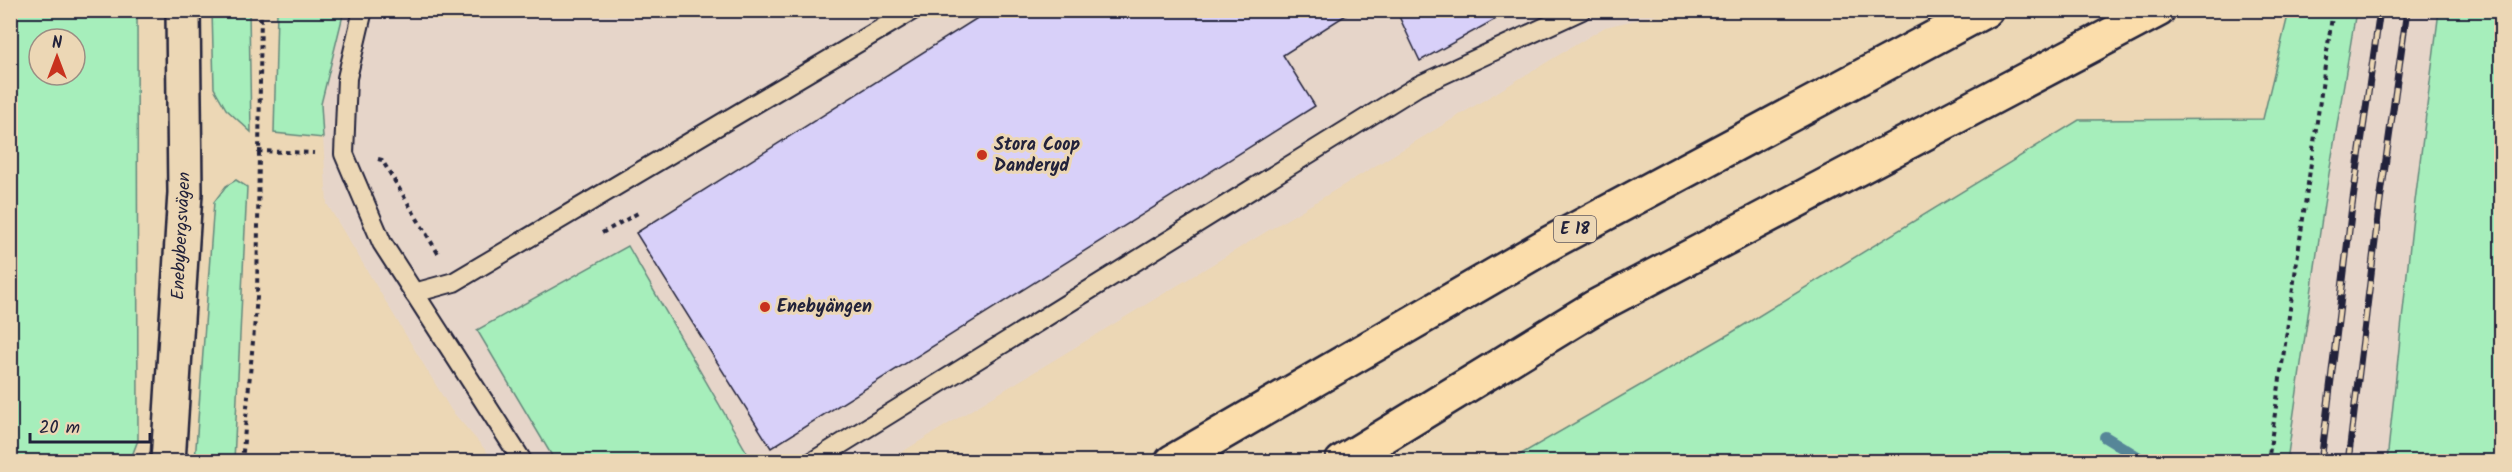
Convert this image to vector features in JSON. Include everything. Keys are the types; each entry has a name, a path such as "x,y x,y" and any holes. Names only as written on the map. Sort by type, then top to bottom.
{"highway":[{"name":"E 18","path":"1172,462 1552,242 1986,10"},
{"path":"1342,462 1596,307 2144,18"}],"main road":[{"name":"Enebybergsvägen","path":"168,462 185,193 183,10"}],"lane":[{"path":"363,10 347,78 344,154 382,243 523,462"},
{"path":"414,293 454,282 913,10"},
{"path":"812,462 1418,86 1582,10"}],"path":[{"path":"242,462 256,297 261,10"},
{"path":"2268,462 2333,10"},
{"path":"258,151 344,154 382,160 454,282"},
{"path":"598,235 638,213"}],"shaded area":[{"name":"Enebyängen","path":"344,11 1674,11 1605,27 887,461 495,461 451,410 327,204 321,104"},
{"path":"2356,11 2439,11 2413,217 2387,461 2287,462 2324,204"}],"green space":[{"path":"10,11 137,11 138,440 130,461 11,461"},
{"path":"212,11 249,11 251,132 226,109 214,88"},
{"path":"277,11 344,11 321,104 323,138 274,133"},
{"path":"2289,11 2356,11 2324,204 2287,461 1509,461 1731,333 2079,120 2263,119"},
{"path":"2439,11 2501,11 2501,461 2387,461 2413,217"},
{"path":"236,180 247,187 234,461 195,461 214,202 226,186"},
{"path":"628,246 750,458 745,461 555,461 477,330"}],"building":[{"path":"990,10 1354,10 1283,55 1315,106 771,448 636,233"},
{"path":"1396,10 1512,10 1420,61"}],"waterway":[{"path":"2105,437 2146,462"}],"railway":[{"path":"2321,462 2352,206 2380,10"},
{"path":"2348,462 2379,209 2407,10"}],"place":[{"name":"Stora Coop Danderyd","path":"982,155"},
{"name":"Enebyängen","path":"765,307"}]}
